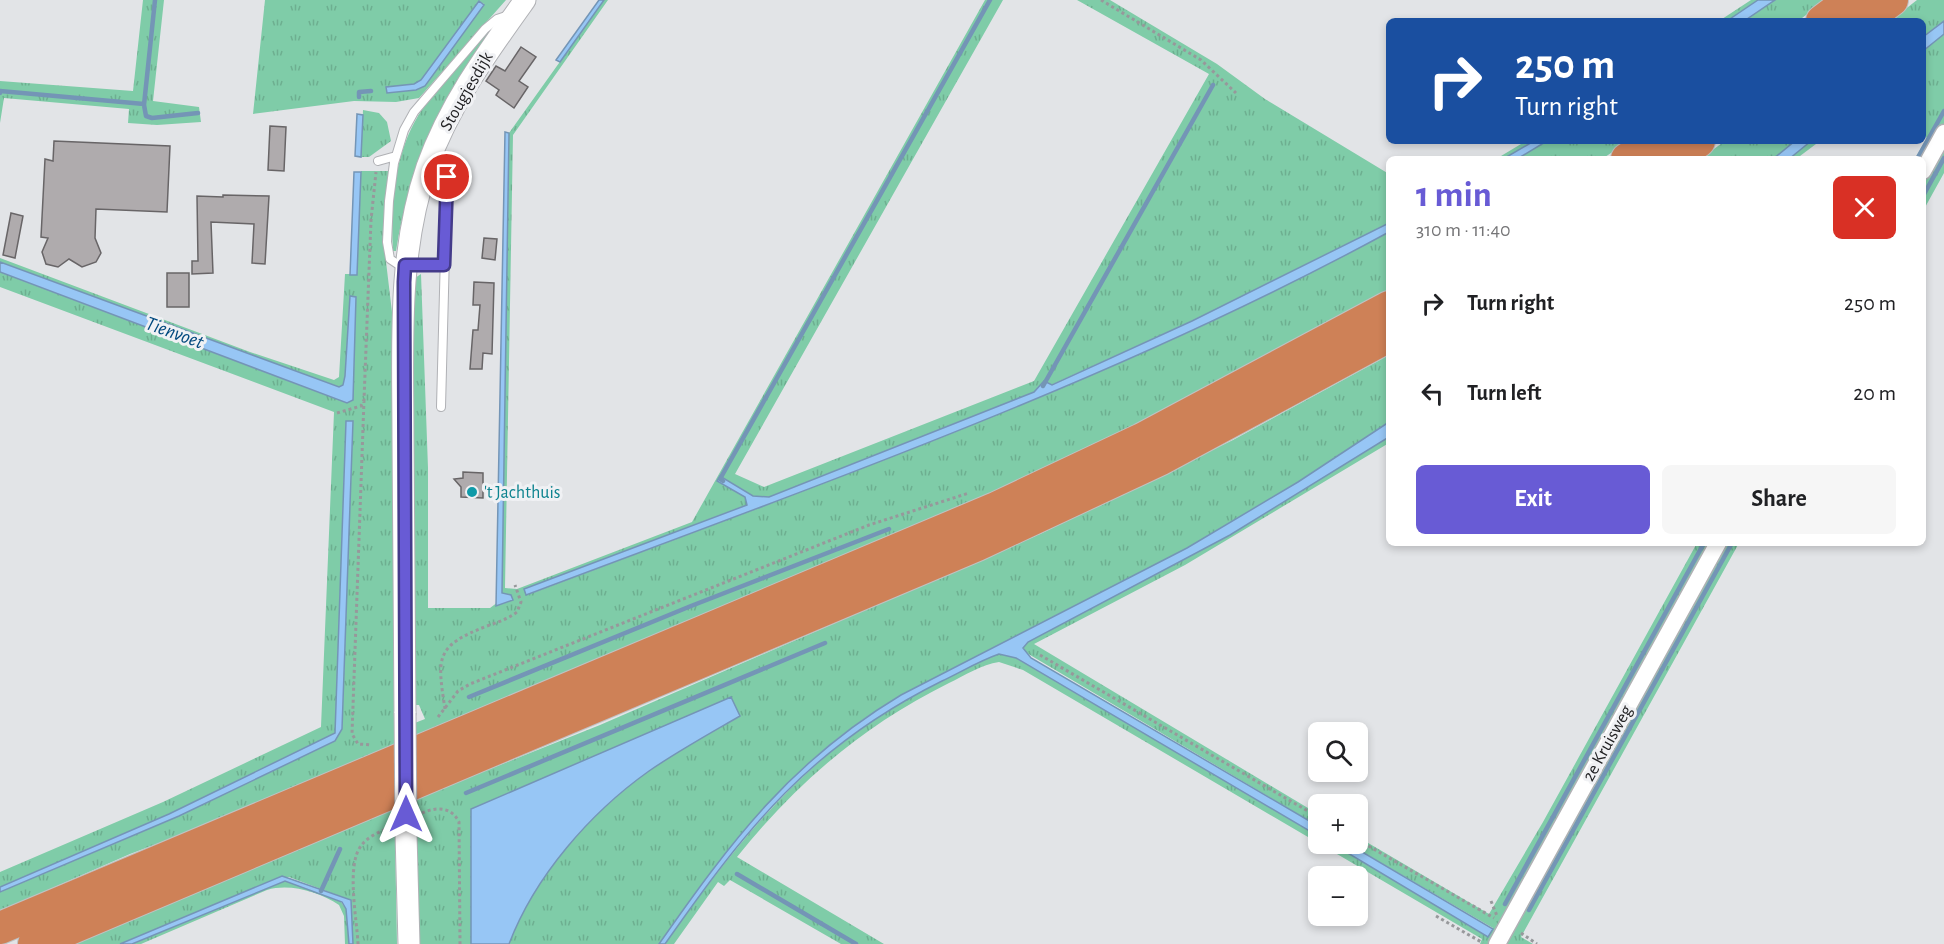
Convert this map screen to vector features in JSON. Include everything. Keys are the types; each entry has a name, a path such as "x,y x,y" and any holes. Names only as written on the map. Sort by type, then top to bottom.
{"highway":[{"path":"1826,18 1850,0"},
{"path":"1868,18 1892,0"},
{"path":"1632,156 1650,144"},
{"path":"1677,156 1695,144"},
{"path":"0,928 996,508 1142,439 1386,309"},
{"path":"34,944 987,541 1161,459 1386,338"}],"street":[{"name":"Stougjesdijk","path":"409,944 405,713 403,333 405,265 416,203 442,130 471,76 520,6"},
{"path":"1926,166 1944,133"},
{"name":"2e Kruisweg","path":"1497,944 1716,546"}],"lane":[{"path":"444,265 394,263 388,252 388,201 396,156 412,115 492,23 520,6"},
{"path":"378,161 396,156"},
{"path":"441,407 447,177"}],"path":[{"path":"1101,0 1209,65 1236,93"},
{"path":"378,161 371,220 352,735 358,744 380,744"},
{"path":"337,413 361,406 364,400"},
{"path":"432,722 458,691 470,684 869,525 977,491"},
{"path":"445,709 441,669 444,653 455,639 517,612 521,602 515,585"},
{"path":"1040,655 1308,812"},
{"path":"1368,846 1475,909 1508,924 1537,944"},
{"path":"1436,916 1484,944"}],"green space":[{"path":"143,0 164,0 153,101 199,107 201,122 157,125 128,123 129,109 4,98 0,123 0,81 133,91"},
{"path":"265,0 506,0 419,98 396,102 354,101 253,114","holes":["479,1 484,4 425,86 416,90 387,93 386,87 417,84"]},
{"path":"604,0 608,0 513,135 505,588 517,589 692,522 985,0 1003,0 735,474 764,487 1034,381 1209,74 1077,0 1110,0 1217,64 1265,99 1386,172 1386,224 1192,321 1051,385 1044,381 1034,392 769,497 753,496 720,476 717,481 745,497 747,505 524,589 527,595 855,471 1073,383 1285,286 1386,234 1386,293 1188,401 1022,481 233,815 130,854 0,911 0,892 179,816 335,741 342,729 353,421 346,421 335,733 169,814 0,887 0,872 163,802 321,727 334,412 0,287 0,272 347,403 356,297 350,297 345,376 343,385 339,387 0,262 0,258 250,352 334,380 339,377 345,274 357,274 361,171 389,171 384,245 392,312 394,731 425,719 419,705 415,705 413,322 415,278 421,274 428,468 428,608 490,608 506,596 502,593 509,133"},
{"path":"1751,0 1758,0 1731,18 1724,18"},
{"path":"1775,0 1826,0 1802,18 1748,18"},
{"path":"1917,0 1944,0 1944,21 1926,35 1926,18 1894,18"},
{"path":"488,30 490,32 457,83 430,136 410,192 396,251 393,251 392,217 395,182 410,131 433,93"},
{"path":"1944,34 1944,125 1925,156 1917,156 1924,144 1926,144 1927,138 1926,49"},
{"path":"363,110 379,113 387,122 391,141 369,157 361,157"},
{"path":"1944,138 1944,173 1926,206 1926,171"},
{"path":"1521,144 1529,144 1508,156 1501,156"},
{"path":"1542,144 1624,144 1606,156 1522,156"},
{"path":"1721,144 1791,144 1777,156 1704,156"},
{"path":"1807,144 1816,144 1800,156 1793,156"},
{"path":"1386,357 1386,424 1298,482 1187,548 901,695 861,721 826,748 766,806 712,871 659,944 509,944 520,919 549,870 606,806 660,764 739,717 471,809 471,944 420,944 416,828 390,840 395,838 397,944 353,944 350,900 289,877 278,878 120,944 73,944 417,798 600,725 1040,534 1233,440"},
{"path":"1386,439 1386,445 1185,565 1034,644 1308,808 1308,820 1025,652 1023,648 1028,642 1230,535"},
{"path":"1695,546 1711,546 1492,944 1480,944 1482,939 1368,872 1368,866 1357,866 1337,854 1350,854 1488,936 1493,928 1366,854 1368,854 1368,843 1489,914 1543,822"},
{"path":"1719,546 1737,546 1521,937 1533,944 1501,944"},
{"path":"1002,653 1016,658 1308,830 1308,837 1023,670 999,662 973,671 918,700 860,737 833,758 783,804 737,857 884,944 841,944 730,880 724,886 718,882 674,944 665,944 723,865 783,796 816,765 852,736 892,709 936,684"},
{"path":"282,882 291,882 341,902 346,909 349,944 345,944 344,916 339,905 323,896 304,890 276,888 141,944 132,944"}],"water":[{"path":"599,0 604,0 560,62 556,60"},
{"path":"1758,0 1775,0 1748,18 1731,18"},
{"path":"479,1 484,5 425,86 416,90 387,93 386,87 414,84 421,80"},
{"path":"1944,21 1944,34 1926,49 1926,35"},
{"path":"357,114 363,115 361,157 355,156"},
{"path":"505,132 509,133 502,593 511,595 513,600 496,606"},
{"path":"1529,144 1542,144 1522,156 1508,156"},
{"path":"1791,144 1807,144 1793,156 1777,156"},
{"path":"354,172 361,172 357,275 350,275"},
{"path":"1386,224 1386,234 1285,286 1073,383 855,471 526,595 524,589 747,505 745,497 717,481 720,476 753,496 769,497 1034,392 1044,381 1052,385 1192,321"},
{"name":"Tienvoet","path":"0,262 339,387 343,385 345,376 350,296 356,297 353,400 347,403 0,272"},
{"path":"346,421 353,421 342,729 335,741 179,816 0,892 0,887 169,814 335,733"},
{"path":"1386,424 1386,439 1230,535 1028,642 1023,648 1031,658 1308,820 1308,830 1016,658 999,654 896,706 855,733 818,762 754,827 724,863 665,944 659,944 738,837 766,806 827,747 862,720 901,695 1187,548 1298,482"},
{"path":"731,697 740,716 649,771 606,806 586,826 549,870 520,919 509,944 471,944 471,809"},
{"path":"1349,854 1366,854 1493,929 1488,937"},
{"path":"282,876 351,900 353,944 349,944 346,909 342,902 285,881 132,944 120,944"}],"building":[{"path":"521,47 536,57 519,81 528,87 514,108 496,95 499,90 486,81 496,66 505,71"},
{"path":"270,126 286,127 284,171 268,170"},
{"path":"54,141 170,146 167,212 96,209 95,238 101,253 96,262 82,267 69,259 58,267 46,264 42,252 48,238 41,237 45,159 53,161"},
{"path":"223,195 269,196 265,264 252,263 254,224 211,222 213,273 192,274 192,261 198,261 197,196 223,197"},
{"path":"11,213 23,216 15,258 3,255"},
{"path":"484,238 497,239 495,260 482,258"},
{"path":"167,273 189,273 189,307 167,307"},
{"path":"474,282 494,283 492,354 483,353 482,369 470,369 473,330 478,330 480,305 473,305"},
{"name":"'t Jachthuis","path":"463,472 483,473 483,498 461,497 461,487 454,479 463,478"}],"waterway":[{"path":"155,0 144,105 146,116 152,118 198,113"},
{"path":"723,481 720,479 990,0"},
{"path":"1043,386 1213,85"},
{"path":"0,93 0,91 144,104"},
{"path":"359,97 359,92 371,91"},
{"path":"1926,143 1944,111"},
{"path":"1919,156 1925,144"},
{"path":"1926,191 1944,158"},
{"path":"469,697 691,606 889,529"},
{"path":"1505,904 1702,546"},
{"path":"1529,910 1730,546"},
{"path":"466,793 825,643"},
{"path":"321,891 340,849"},
{"path":"737,874 856,944"}],"place":[{"name":"'t Jachthuis","path":"472,492"}],"route":[{"path":"406,814 403,333 405,265 444,265 447,177"}]}
